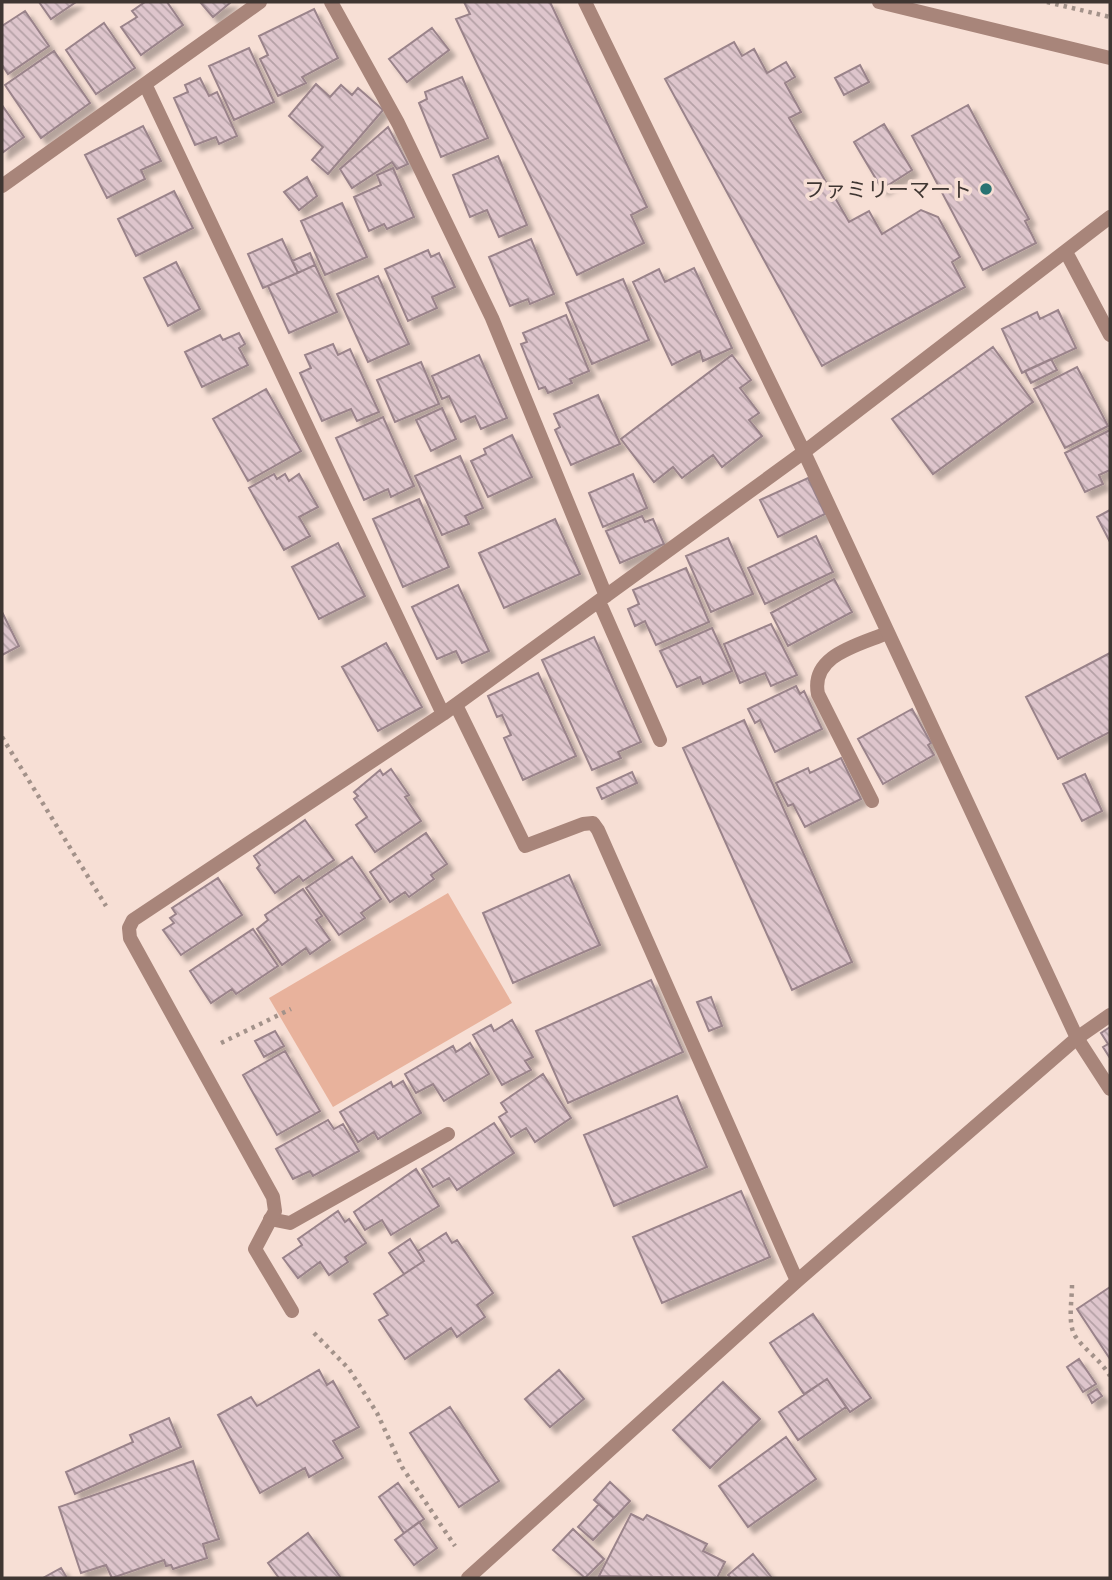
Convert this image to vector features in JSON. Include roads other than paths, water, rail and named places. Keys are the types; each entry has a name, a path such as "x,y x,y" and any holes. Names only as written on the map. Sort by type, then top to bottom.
{"street":[{"path":"2,186 260,2"},
{"path":"331,2 398,123 492,318 602,599 602,608 660,740"},
{"path":"585,2 804,452 1077,1038 1110,1089"},
{"path":"879,2 1110,58"},
{"path":"145,83 443,714"},
{"path":"292,1311 255,1249 276,1205 273,1196 130,938 129,928 134,920 456,705 804,452 1110,217"},
{"path":"1066,252 1110,335"},
{"path":"872,801 818,695 817,678 823,664 831,658 887,633"},
{"path":"456,705 525,846 583,824 593,823 598,830 797,1281"},
{"path":"470,1576 797,1281 1077,1038 1110,1015"},
{"path":"270,1219 290,1223 448,1134"}],"place":[{"name":"ファミリーマート","path":"986,189"}]}
